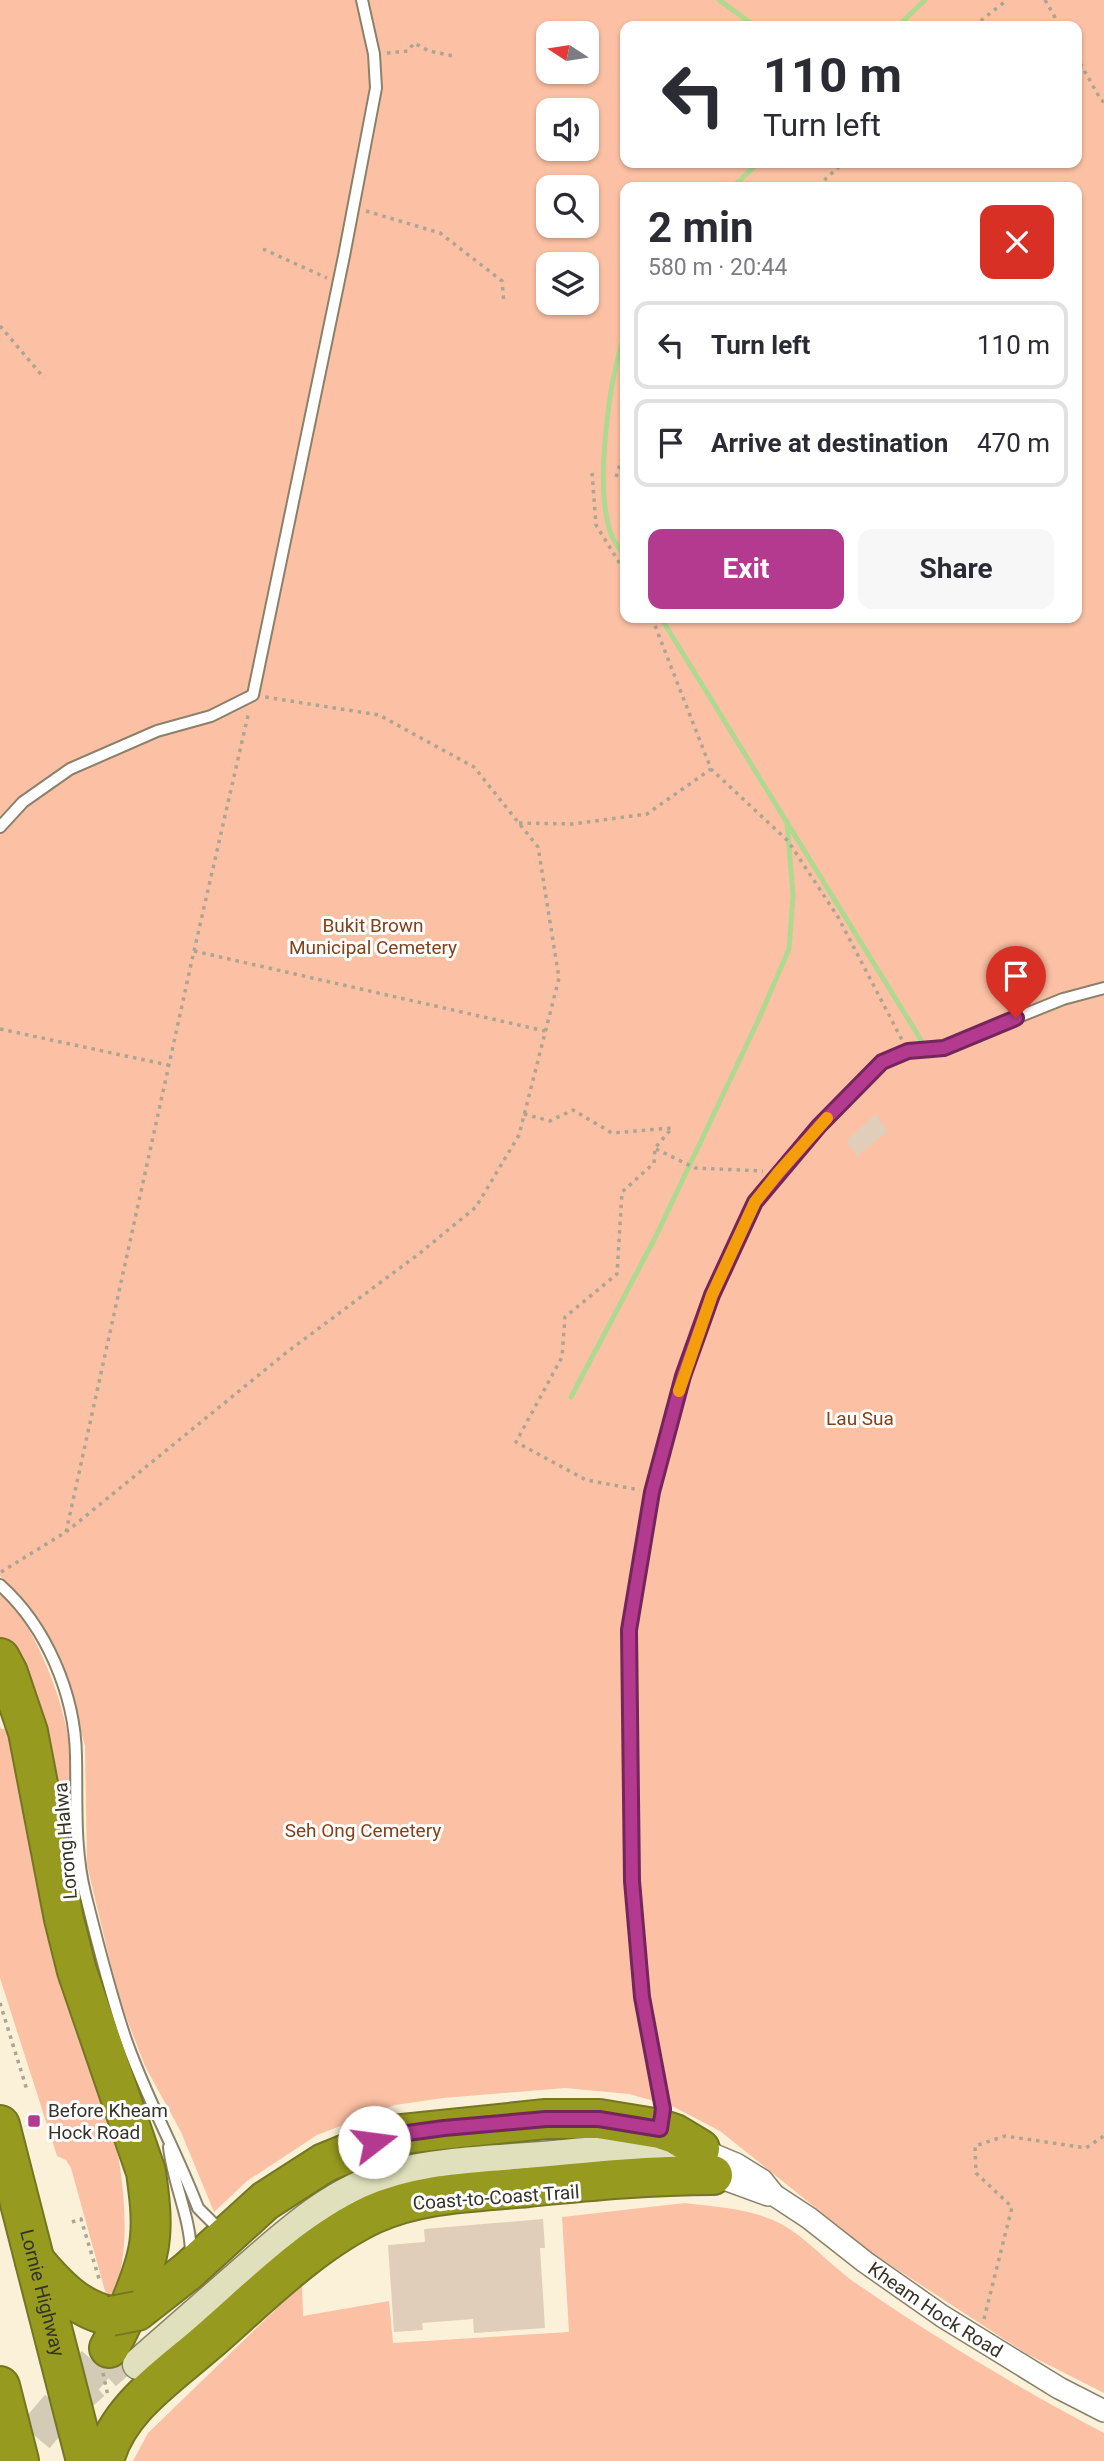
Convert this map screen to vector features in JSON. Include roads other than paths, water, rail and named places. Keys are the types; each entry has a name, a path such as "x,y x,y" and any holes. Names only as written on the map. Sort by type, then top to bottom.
{"highway":[{"path":"0,1658 8,1673 28,1732 77,1971 146,2172 150,2240 123,2324 116,2333"},
{"path":"116,2333 265,2201 324,2163 393,2135 546,2119 599,2119 675,2134 706,2162"},
{"name":"Lornie Highway","path":"0,2125 86,2461"},
{"path":"104,2461 121,2422 149,2393 313,2251 371,2216 399,2204 450,2194 661,2175 706,2162"},
{"path":"34,2259 67,2295 116,2333"},
{"path":"0,2386 19,2461"}],"street":[{"path":"116,2333 341,2196 389,2175 430,2168 604,2152 641,2153 706,2162"},
{"name":"Kheam Hock Road","path":"706,2162 735,2182 761,2194 774,2195"},
{"name":"Kheam Hock Road","path":"706,2162 736,2164 762,2180 774,2195 865,2262 979,2340 1059,2388 1104,2411"}],"lane":[{"path":"0,827 23,802 69,769 157,731 211,716 253,695 376,88 374,54 362,0"},
{"path":"660,2129 663,2109 642,1997 632,1881 629,1630 652,1492 683,1376 712,1295 755,1202 819,1126 882,1062 908,1051 944,1048 1063,999 1104,988"},
{"name":"Lorong Halwa","path":"0,1585 33,1623 52,1659 64,1690 76,1753 78,1837 84,1890 125,2037 198,2208 213,2223 224,2226 238,2225"},
{"name":"Lorong Halwa","path":"168,2142 171,2166 191,2246 188,2271"}],"waterway":[{"path":"719,0 748,21"},
{"path":"903,21 925,0"},
{"path":"738,182 753,168"},
{"path":"620,350 609,405 604,462 606,514 612,537 620,550"},
{"path":"664,623 921,1040"},
{"path":"571,1397 655,1238 789,949 793,895 787,822"}],"tunnel":[{"path":"35,2436 109,2348"},
{"path":"2,2461 129,2355"}],"place":[{"name":"Before Kheam Hock Road","path":"34,2121"}],"park label":[{"name":"Bukit Brown Municipal Cemetery","path":"373,936"},
{"name":"Lau Sua","path":"860,1418"},
{"name":"Seh Ong Cemetery","path":"363,1830"}]}
